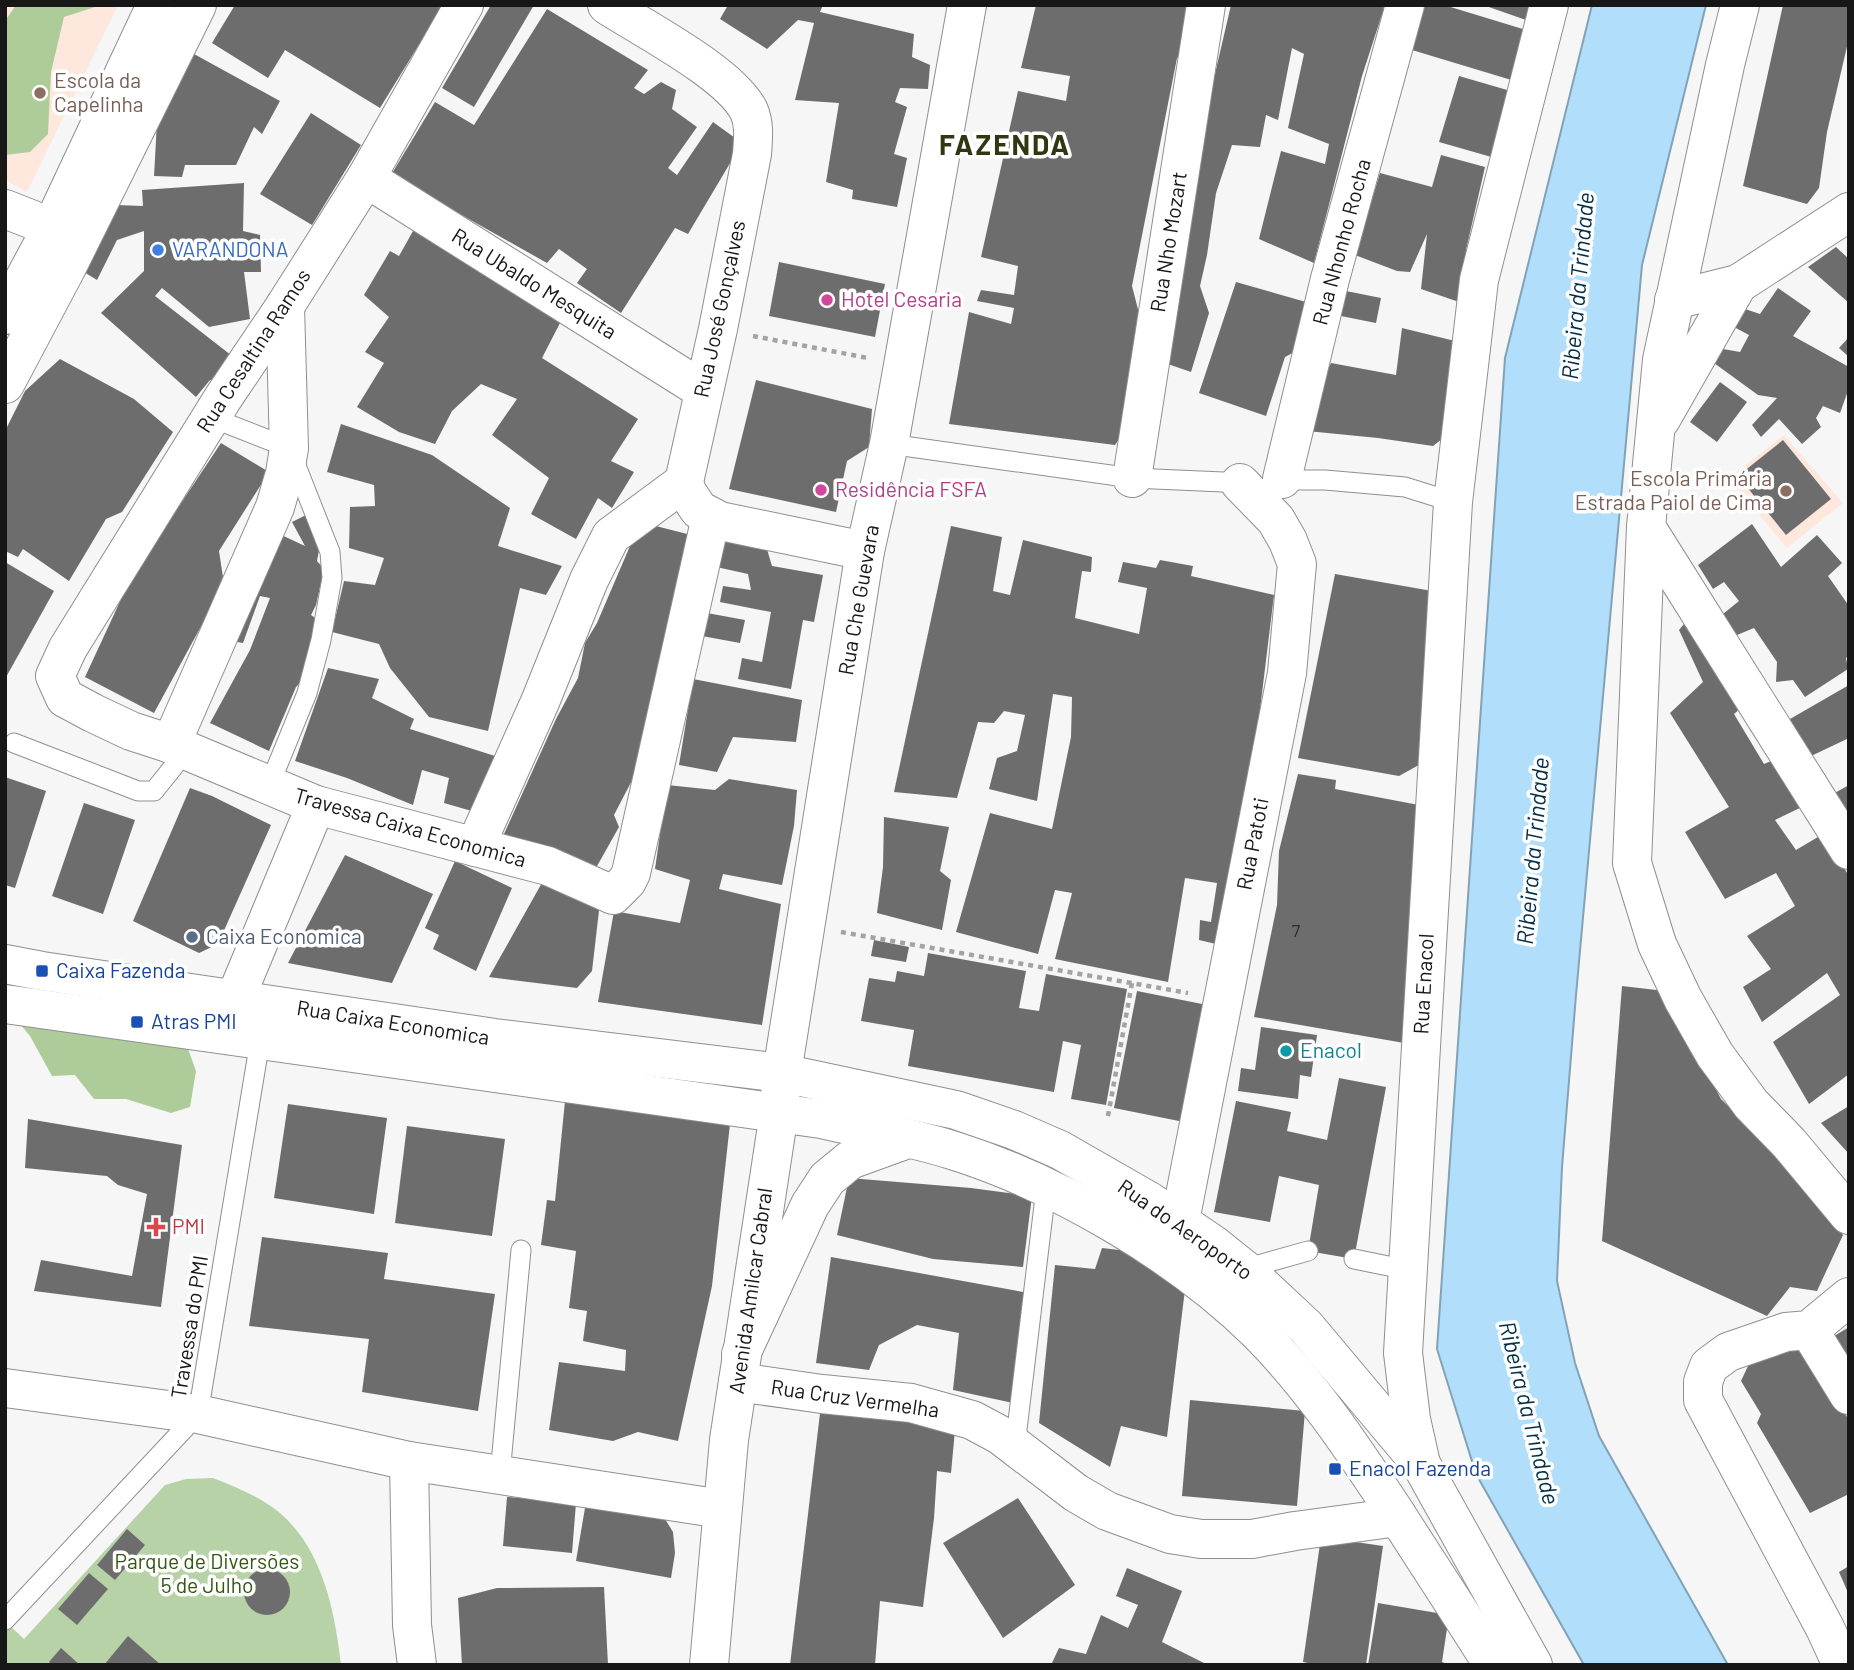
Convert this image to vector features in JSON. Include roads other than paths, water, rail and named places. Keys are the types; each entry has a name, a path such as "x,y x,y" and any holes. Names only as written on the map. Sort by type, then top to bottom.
{"street":[{"path":"5,384 156,5"},
{"path":"5,315 64,237 197,5"},
{"name":"Rua Cesaltina Ramos","path":"65,698 55,676 64,655 211,417 366,178 464,5"},
{"name":"Rua José Gonçalves","path":"607,5 732,89 748,111 753,129 752,154 718,329 684,482"},
{"name":"Rua Che Guevara","path":"782,1073 865,551 904,364 967,5"},
{"name":"Rua Nho Mozart","path":"1132,478 1206,5"},
{"name":"Rua Nhonho Rocha","path":"1282,479 1330,279 1405,5"},
{"name":"Rua Enacol","path":"1421,1464 1411,1419 1403,1353 1453,502 1479,280 1549,5"},
{"path":"1740,5 1662,360 1646,527 1632,863 1657,944 1683,999 1715,1055 1751,1104 1789,1143 1849,1215"},
{"name":"Rua Ubaldo Mesquita","path":"366,178 703,390"},
{"path":"5,209 64,237"},
{"path":"1674,300 1738,284 1849,212"},
{"path":"1654,432 1738,284"},
{"path":"178,747 275,507 285,473 289,448 285,306"},
{"path":"475,847 540,702 589,580 611,536 684,482 692,501 710,517 733,525 865,551"},
{"name":"Rua Patoti","path":"1180,1222 1287,673 1297,564 1289,541 1276,520 1240,483"},
{"name":"Travessa Caixa Economica","path":"65,698 131,731 178,747 316,805 548,866 613,895 631,873 710,517"},
{"path":"1646,527 1849,850"},
{"path":"235,999 316,805"},
{"name":"Rua Caixa Economica","path":"5,964 495,1038 782,1073"},
{"name":"Rua do Aeroporto","path":"5,1003 821,1119 957,1151 1046,1189 1114,1225 1200,1281 1258,1332 1293,1369 1398,1517 1493,1665"},
{"name":"Avenida Amilcar Cabral","path":"709,1665 722,1509 739,1368 779,1113 782,1073"},
{"name":"Rua do Aeroporto","path":"782,1073 918,1101 984,1119 1060,1150 1112,1178 1180,1222 1244,1269 1322,1345 1421,1464 1533,1665"},
{"path":"739,1368 810,1205 827,1179 850,1160 908,1139"},
{"path":"1842,1665 1819,1616 1703,1400 1703,1382 1709,1366 1728,1352 1786,1332 1810,1330 1849,1297"},
{"path":"1810,1330 1849,1395"},
{"name":"Rua Cruz Vermelha","path":"739,1368 944,1410 972,1420 1000,1435 1076,1493 1107,1511 1170,1534 1201,1539 1252,1539 1398,1517"},
{"path":"5,1388 198,1414 409,1461 722,1509"},
{"path":"409,1461 412,1625 417,1665"}],"lane":[{"path":"211,417 289,448 330,552 332,578 321,640 307,693 269,786"},
{"path":"889,444 1132,478 1240,483 1282,479 1346,481 1405,487 1453,502"},
{"path":"13,743 138,791 154,791 178,747"},
{"name":"Travessa do PMI","path":"198,1414 260,1041"},
{"path":"1015,1446 1046,1189"},
{"path":"500,1474 521,1250"},
{"path":"1244,1269 1308,1251"},
{"path":"1354,1259 1408,1270"},
{"path":"5,1620 198,1414"}],"water":[{"name":"Ribeira da Trindade","path":"1592,5 1706,5 1642,265 1576,995 1562,1167 1557,1281 1575,1363 1599,1436 1728,1665 1584,1665 1476,1474 1437,1349 1505,358"}],"place":[{"name":"Escola da Capelinha","path":"40,93"},
{"name":"VARANDONA","path":"158,250"},
{"name":"Hotel Cesaria","path":"827,300"},
{"name":"Residência FSFA","path":"821,490"},
{"name":"Escola Primária Estrada Paiol de Cima","path":"1786,491"},
{"name":"Caixa Economica","path":"192,937"},
{"name":"Caixa Fazenda","path":"42,971"},
{"name":"Atras PMI","path":"137,1022"},
{"name":"Enacol","path":"1286,1051"},
{"name":"PMI","path":"156,1227"},
{"name":"Enacol Fazenda","path":"1335,1469"}],"district":[{"name":"FAZENDA","path":"1005,145"}],"park label":[{"name":"Parque de Diversões 5 de Julho","path":"207,1574"}]}
